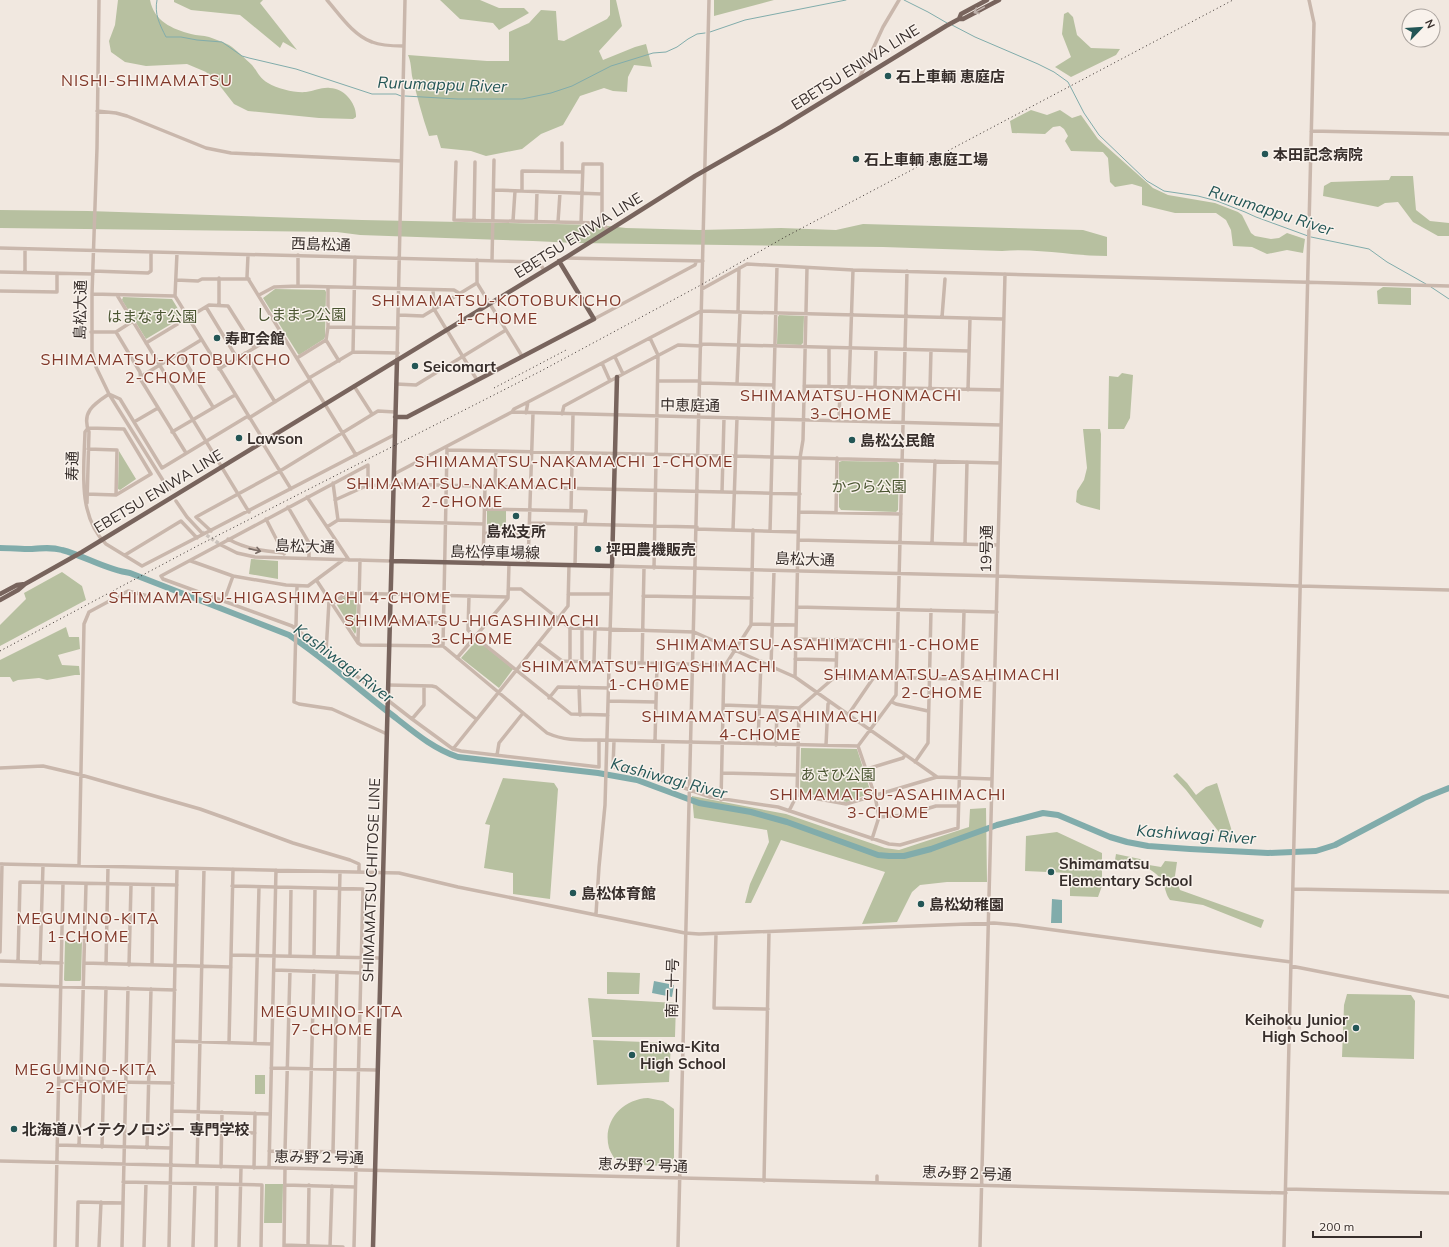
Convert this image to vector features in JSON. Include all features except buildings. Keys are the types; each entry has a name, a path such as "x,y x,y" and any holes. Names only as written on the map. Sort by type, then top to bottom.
{"main road":[{"name":"EBETSU ENIWA LINE","path":"0,600 82,552 490,304 704,171 781,127 946,26 957,19 961,14 987,0"},
{"name":"EBETSU ENIWA LINE","path":"957,19 963,19 999,0"},
{"path":"395,417 407,417 594,319 559,261"},
{"path":"391,561 397,360"},
{"path":"612,566 617,377"},
{"name":"島松停車場線","path":"391,561 612,566"},
{"name":"SHIMAMATSU CHITOSE LINE","path":"373,1247 382,873 390,645 391,561"},
{"name":"EBETSU ENIWA LINE","path":"0,594 17,585 25,584"}],"street":[{"name":"島松大通","path":"99,0 91,332 92,351 102,380 109,394 169,490"},
{"path":"327,0 354,31 362,37 373,43 404,46"},
{"path":"397,360 405,0"},
{"name":"南二十号","path":"680,1176 709,0"},
{"path":"859,79 883,27 899,0"},
{"path":"1284,1247 1308,241 1312,131 1314,23 1310,0"},
{"path":"97,111 127,116 206,148 231,152 401,161"},
{"path":"1312,131 1449,134"},
{"path":"562,143 562,172"},
{"path":"492,260 494,160"},
{"path":"456,162 454,220 602,223"},
{"path":"474,220 475,162"},
{"path":"580,223 583,164 602,164 602,223 608,230"},
{"path":"522,191 522,171 582,172"},
{"path":"494,190 602,194"},
{"path":"513,221 515,191"},
{"path":"536,222 538,192"},
{"path":"558,222 560,193"},
{"path":"0,248 93,250"},
{"path":"25,249 25,272"},
{"name":"西島松通","path":"93,250 539,262 544,270"},
{"path":"0,272 148,273 151,271 150,252"},
{"path":"176,252 175,296 291,489"},
{"path":"248,255 247,277 356,455"},
{"path":"298,255 298,286"},
{"path":"353,352 355,257"},
{"path":"564,258 703,262"},
{"path":"477,260 476,283 522,356"},
{"path":"594,319 695,265 696,262"},
{"path":"702,289 747,264 853,270 1449,286"},
{"path":"770,531 777,266"},
{"path":"737,384 739,345 739,268"},
{"path":"795,677 800,458 803,420 807,268"},
{"path":"850,387 853,270"},
{"path":"858,746 896,696 907,271"},
{"path":"0,291 57,292 57,273"},
{"name":"19号通","path":"980,1247 1005,274"},
{"path":"176,280 198,281 202,278 249,279"},
{"path":"219,278 219,305"},
{"path":"942,317 945,279"},
{"path":"399,315 423,316 476,283"},
{"path":"259,295 274,287 298,286 328,288 454,290 459,293"},
{"path":"328,288 328,327 326,340 339,361"},
{"path":"433,290 434,309 477,380"},
{"path":"92,294 175,296"},
{"path":"117,295 249,512"},
{"path":"146,343 209,305 219,305 228,306 254,348"},
{"path":"206,307 237,358"},
{"path":"394,474 446,449 528,402 702,311 1003,319"},
{"path":"968,390 970,318"},
{"path":"91,332 116,332 133,322"},
{"path":"328,327 398,328"},
{"path":"396,384 416,385 506,330"},
{"path":"116,332 140,372 140,377 186,453"},
{"path":"219,369 281,332"},
{"path":"650,338 658,355 656,526 654,568"},
{"path":"140,377 201,340"},
{"path":"297,358 326,340"},
{"path":"562,414 564,406 678,345 739,345 969,351"},
{"path":"829,348 829,386"},
{"path":"875,387 876,349"},
{"path":"930,389 931,350"},
{"path":"109,394 120,399 162,468 206,440 275,402 353,352 398,353"},
{"path":"180,353 213,407"},
{"path":"245,353 275,402"},
{"path":"616,356 623,374"},
{"path":"602,363 610,381"},
{"path":"658,381 774,385"},
{"path":"354,386 372,414"},
{"path":"804,386 1002,390"},
{"path":"839,420 840,387"},
{"name":"寿通","path":"101,540 90,518 86,504 87,449 85,432 88,428 89,409 97,401 109,394"},
{"path":"172,432 235,394"},
{"path":"526,413 528,402"},
{"path":"134,422 158,408"},
{"path":"211,531 196,517 280,471 372,414 378,411 395,412"},
{"name":"中恵庭通","path":"512,412 1001,425"},
{"path":"528,564 533,413"},
{"path":"571,511 573,414"},
{"path":"722,492 724,418"},
{"path":"733,530 737,418"},
{"path":"86,494 116,495 151,474 124,429 88,428"},
{"path":"101,540 142,566 249,512 394,435"},
{"path":"87,449 117,450 116,495"},
{"path":"446,449 496,452 657,454 1000,463"},
{"path":"443,646 446,449"},
{"path":"496,452 496,486"},
{"path":"836,513 837,458"},
{"path":"932,543 935,461"},
{"path":"965,544 967,462"},
{"path":"368,485 368,465 161,576 164,579 292,626 296,632 453,749 599,767 600,740"},
{"path":"333,483 338,520"},
{"path":"335,500 368,485 496,486 800,494"},
{"path":"483,564 485,487"},
{"path":"307,497 349,560"},
{"path":"176,501 187,517 201,532"},
{"path":"288,507 309,543 309,559"},
{"path":"485,509 586,511 585,524"},
{"path":"799,512 901,514"},
{"path":"266,519 286,558"},
{"path":"327,527 338,520 484,524"},
{"path":"125,555 181,522 197,538"},
{"path":"530,523 656,526 798,532"},
{"path":"575,565 576,524"},
{"path":"721,800 724,665 736,650 751,624 753,530"},
{"path":"484,533 529,534"},
{"path":"228,539 247,548 284,553"},
{"path":"798,540 998,545"},
{"name":"島松大通","path":"221,545 244,555 309,559 391,561"},
{"path":"191,560 233,576 297,586 308,586 343,560"},
{"path":"358,643 360,560"},
{"path":"458,658 508,597 509,564"},
{"path":"453,749 568,606 569,565"},
{"name":"島松大通","path":"612,566 1449,590"},
{"path":"596,914 606,787 612,566"},
{"path":"642,664 644,568"},
{"path":"771,666 774,570"},
{"path":"224,601 233,576"},
{"path":"317,580 358,643 361,645 443,646 547,733 556,737 568,740 858,746"},
{"path":"297,586 294,702 332,709 387,734"},
{"path":"508,589 521,589 570,628 694,632 736,650 795,677 936,777"},
{"path":"79,866 84,624 89,612 128,591 148,596"},
{"path":"332,604 347,593 508,597"},
{"path":"568,594 611,594"},
{"path":"469,596 468,630 475,637 549,698 571,714 608,715"},
{"path":"643,596 752,598"},
{"path":"326,653 329,600"},
{"path":"797,607 997,612"},
{"path":"915,762 928,743 931,610"},
{"path":"614,741 613,767 636,771 662,780 689,793 721,800 778,807 872,839 900,846 958,828 964,611"},
{"path":"390,621 444,623"},
{"path":"751,624 796,625"},
{"path":"570,628 570,662"},
{"path":"582,628 582,662"},
{"path":"594,662 595,629"},
{"path":"796,639 898,641"},
{"path":"836,676 837,639"},
{"path":"538,643 562,662 724,665"},
{"path":"795,659 836,660"},
{"path":"758,744 761,662"},
{"path":"655,741 657,664"},
{"path":"723,705 799,708 836,676 995,680"},
{"path":"848,715 874,677"},
{"path":"388,685 436,687 476,720"},
{"path":"412,719 424,705 424,686"},
{"path":"549,698 558,687 609,688"},
{"path":"579,687 580,715"},
{"path":"608,701 656,702"},
{"path":"826,745 828,704 830,702"},
{"path":"892,702 928,711"},
{"path":"776,745 777,707"},
{"path":"789,811 797,795 799,708"},
{"path":"497,755 499,743 523,713"},
{"path":"662,780 663,742"},
{"path":"858,746 875,796 878,817 872,839"},
{"path":"866,769 903,758 905,755"},
{"path":"0,768 43,766 81,775 200,809 293,843 350,860 359,864 359,872"},
{"path":"722,773 797,775"},
{"path":"797,795 846,804 936,777 992,779"},
{"path":"878,817 906,815 936,806 958,806"},
{"path":"0,952 1,864 399,873 458,887 685,933 716,934 989,923 1025,926 1291,964 1449,997"},
{"path":"40,963 43,865"},
{"path":"106,964 108,867"},
{"path":"169,1247 177,869"},
{"path":"197,1166 204,869"},
{"path":"229,1042 233,869"},
{"path":"269,1168 276,870"},
{"path":"338,957 340,872"},
{"path":"18,962 20,882 177,885"},
{"path":"54,1247 63,883"},
{"path":"79,1146 86,884"},
{"path":"129,965 130,885"},
{"path":"152,965 154,885"},
{"path":"232,886 363,889 354,1247"},
{"path":"255,1043 259,887"},
{"path":"290,956 291,888"},
{"path":"314,957 316,888"},
{"path":"1293,889 1449,892"},
{"path":"764,1178 769,932"},
{"path":"716,934 714,1008 768,1009"},
{"path":"231,955 380,958"},
{"path":"0,961 62,963"},
{"path":"84,964 230,967"},
{"path":"274,970 362,973"},
{"path":"285,1151 290,971"},
{"path":"309,1152 314,971"},
{"path":"333,1152 338,972"},
{"path":"0,986 61,986 175,990"},
{"path":"102,1147 106,988"},
{"path":"122,1247 128,988"},
{"path":"147,1148 151,989"},
{"path":"174,1042 272,1044"},
{"path":"271,1068 378,1070"},
{"path":"59,1081 173,1083"},
{"path":"172,1111 270,1114"},
{"path":"221,1167 222,1112"},
{"path":"254,1168 255,1113"},
{"path":"222,1132 255,1133"},
{"path":"57,1145 124,1148 171,1148"},
{"path":"269,1151 356,1152"},
{"name":"恵み野２号通","path":"0,1161 240,1168 877,1180 1286,1191 1449,1193"},
{"path":"239,1247 240,1168"},
{"path":"285,1168 284,1246 343,1247"},
{"path":"678,1247 680,1176"},
{"path":"123,1182 262,1185 261,1247"},
{"path":"144,1247 146,1183"},
{"path":"193,1247 195,1184"},
{"path":"216,1247 217,1184"},
{"path":"285,1185 355,1187"},
{"path":"308,1185 308,1246"},
{"path":"330,1247 332,1186"},
{"path":"77,1247 78,1202 123,1203"},
{"path":"99,1247 101,1202"}],"green space":[{"path":"118,0 150,0 155,13 165,23 177,30 193,35 209,37 229,45 252,65 263,79 277,87 302,92 327,88 340,91 352,102 356,112 356,117 353,119 319,118 248,111 234,104 220,86 206,72 187,64 146,66 125,62 111,52 109,41 115,25"},
{"path":"174,0 263,0 260,3 297,50 283,42 280,48 240,15 191,10 174,2"},
{"path":"440,0 480,0 499,8 524,8 529,13 499,30 493,23 460,19"},
{"path":"610,0 616,0 622,26 599,51 603,60 646,44 652,67 634,65 628,77 627,92 613,91 604,88 580,96 563,125 541,134 522,149 486,156 471,151 441,148 437,135 429,136 412,76 408,55 487,61 509,61 509,32 529,23 541,10 556,11 558,40 564,41 607,19 610,15"},
{"path":"714,0 774,0 714,16"},
{"path":"1068,12 1073,17 1077,35 1091,48 1120,49 1116,55 1071,77 1055,67 1071,57 1062,34 1064,14"},
{"path":"1031,110 1047,115 1060,110 1072,118 1081,115 1098,139 1153,188 1168,195 1215,203 1238,212 1242,215 1251,233 1255,236 1271,239 1279,238 1287,233 1305,239 1303,253 1287,250 1267,254 1252,247 1233,246 1231,230 1226,220 1216,213 1175,213 1142,205 1142,187 1132,184 1115,187 1110,182 1108,158 1103,152 1071,151 1065,141 1068,136 1064,129 1060,126 1053,127 1045,134 1012,133 1010,121"},
{"path":"1391,176 1413,176 1416,210 1430,221 1449,223 1449,236 1438,236 1413,222 1398,202 1385,203 1378,207 1323,196 1324,186 1331,182 1389,180"},
{"path":"0,210 88,211 362,220 599,225 626,228 699,230 781,228 836,230 863,224 1083,230 1107,237 1107,256 1015,250 1002,251 883,247 576,243 360,235 337,232 0,228"},
{"path":"1383,287 1411,288 1411,305 1378,304 1377,291"},
{"name":"しままつ公園","path":"275,289 325,290 326,292 325,337 299,355 263,298"},
{"name":"はまなす公園","path":"123,297 172,299 183,317 146,339 122,300"},
{"path":"779,315 804,316 803,343 801,345 777,344"},
{"path":"1122,373 1133,375 1130,418 1124,429 1108,429 1109,376 1118,377"},
{"path":"1083,429 1100,429 1100,510 1081,505 1076,502 1077,491 1084,480 1087,468"},
{"path":"119,451 136,479 120,490 118,489"},
{"name":"かつら公園","path":"839,462 897,462 899,464 898,510 896,512 841,510 839,507"},
{"path":"487,511 506,511 506,528 487,528"},
{"path":"251,559 278,561 278,579 249,574"},
{"path":"62,572 82,586 86,600 0,646 0,625 26,599 24,593"},
{"path":"348,595 357,596 355,634 337,605 340,600"},
{"path":"66,627 69,637 79,637 80,649 58,655 62,665 79,666 80,675 47,680 39,678 18,680 13,682 10,677 0,677 0,660"},
{"path":"477,640 513,669 499,688 461,658"},
{"name":"あさひ公園","path":"801,748 857,749 871,793 847,802 800,792"},
{"path":"1177,773 1196,795 1206,787 1217,783 1235,841 1226,841 1186,790 1173,776"},
{"path":"503,778 554,783 558,789 550,899 513,894 513,873 484,868 490,825 485,824"},
{"path":"692,796 786,814 885,848 899,850 969,827 970,809 986,808 987,882 947,882 920,885 912,892 897,922 862,924 885,872 781,840 751,903 745,903 750,884 769,842 767,830 694,818"},
{"path":"1057,832 1102,853 1102,886 1098,897 1070,896 1070,873 1025,871 1026,836"},
{"path":"1116,854 1140,859 1149,865 1161,867 1165,861 1177,862 1175,876 1180,890 1264,920 1261,928 1203,905 1170,900 1163,883 1154,872 1136,864 1115,860"},
{"path":"65,941 82,942 80,981 64,980"},
{"path":"607,972 640,973 639,994 607,994"},
{"path":"1347,994 1411,995 1415,1001 1414,1059 1342,1057 1344,1005"},
{"path":"588,998 676,1003 675,1037 592,1037"},
{"path":"593,1040 671,1043 669,1082 597,1085"},
{"path":"255,1075 265,1075 265,1094 255,1094"},
{"path":"648,1098 663,1101 674,1109 674,1158 666,1166 619,1164 609,1148 608,1129 611,1121 622,1107 639,1099"},
{"path":"265,1184 283,1184 282,1223 264,1223"}],"water":[{"path":"1052,899 1062,900 1062,923 1051,923"},
{"path":"654,981 674,985 672,997 652,993"}],"waterway":[{"name":"Rurumappu River","path":"157,0 157,15 166,37 181,37 222,42 242,56 296,69 372,94 396,94 401,96"},
{"name":"Rurumappu River","path":"710,32 745,20 846,0"},
{"name":"Rurumappu River","path":"904,0 947,23"},
{"name":"Rurumappu River","path":"952,25 975,37 1038,64 1054,72 1068,82 1084,113 1099,135 1147,181 1164,191 1198,196 1217,201 1308,236"},
{"name":"Rurumappu River","path":"405,96 458,99 522,99 551,93 572,86 611,66 653,53 666,52 697,34 705,33"},
{"name":"Rurumappu River","path":"1311,237 1369,249 1387,262 1426,284"},
{"name":"Rurumappu River","path":"1431,287 1449,299"},
{"name":"Kashiwagi River","path":"0,548 51,548 62,550 112,569 130,573 289,635 317,655 418,735 449,754 458,757 598,773 637,780 699,803 751,812 787,822 878,855 904,856 931,849 997,825 1043,813 1058,815 1110,837 1148,846 1268,853 1316,851 1335,845 1424,798 1449,788"}],"tunnel":[{"path":"202,532 221,545"}],"railway":[{"path":"0,651 201,544 541,371 699,286 785,237 1233,0"},
{"path":"494,388 568,349"}],"place":[{"name":"石上車輌 恵庭店","path":"888,76"},
{"name":"本田記念病院","path":"1265,154"},
{"name":"石上車輌 恵庭工場","path":"856,159"},
{"name":"寿町会館","path":"217,338"},
{"name":"Seicomart","path":"415,366"},
{"name":"Lawson","path":"239,438"},
{"name":"島松公民館","path":"852,440"},
{"name":"島松支所","path":"516,516"},
{"name":"坪田農機販売","path":"598,549"},
{"name":"Shimamatsu Elementary School","path":"1051,872"},
{"name":"島松体育館","path":"573,893"},
{"name":"島松幼稚園","path":"921,904"},
{"name":"Keihoku Junior High School","path":"1356,1028"},
{"name":"Eniwa-Kita High School","path":"632,1055"},
{"name":"北海道ハイテクノロジー 専門学校","path":"14,1129"}],"district":[{"name":"NISHI-SHIMAMATSU","path":"147,80"},
{"name":"SHIMAMATSU-KOTOBUKICHO 1-CHOME","path":"497,309"},
{"name":"SHIMAMATSU-KOTOBUKICHO 2-CHOME","path":"166,368"},
{"name":"SHIMAMATSU-HONMACHI 3-CHOME","path":"851,404"},
{"name":"SHIMAMATSU-NAKAMACHI 1-CHOME","path":"574,461"},
{"name":"SHIMAMATSU-NAKAMACHI 2-CHOME","path":"462,492"},
{"name":"SHIMAMATSU-HIGASHIMACHI 4-CHOME","path":"280,597"},
{"name":"SHIMAMATSU-HIGASHIMACHI 3-CHOME","path":"472,629"},
{"name":"SHIMAMATSU-ASAHIMACHI 1-CHOME","path":"818,644"},
{"name":"SHIMAMATSU-HIGASHIMACHI 1-CHOME","path":"649,675"},
{"name":"SHIMAMATSU-ASAHIMACHI 2-CHOME","path":"942,683"},
{"name":"SHIMAMATSU-ASAHIMACHI 4-CHOME","path":"760,725"},
{"name":"SHIMAMATSU-ASAHIMACHI 3-CHOME","path":"888,803"},
{"name":"MEGUMINO-KITA 1-CHOME","path":"88,927"},
{"name":"MEGUMINO-KITA 7-CHOME","path":"332,1020"},
{"name":"MEGUMINO-KITA 2-CHOME","path":"86,1078"}]}
